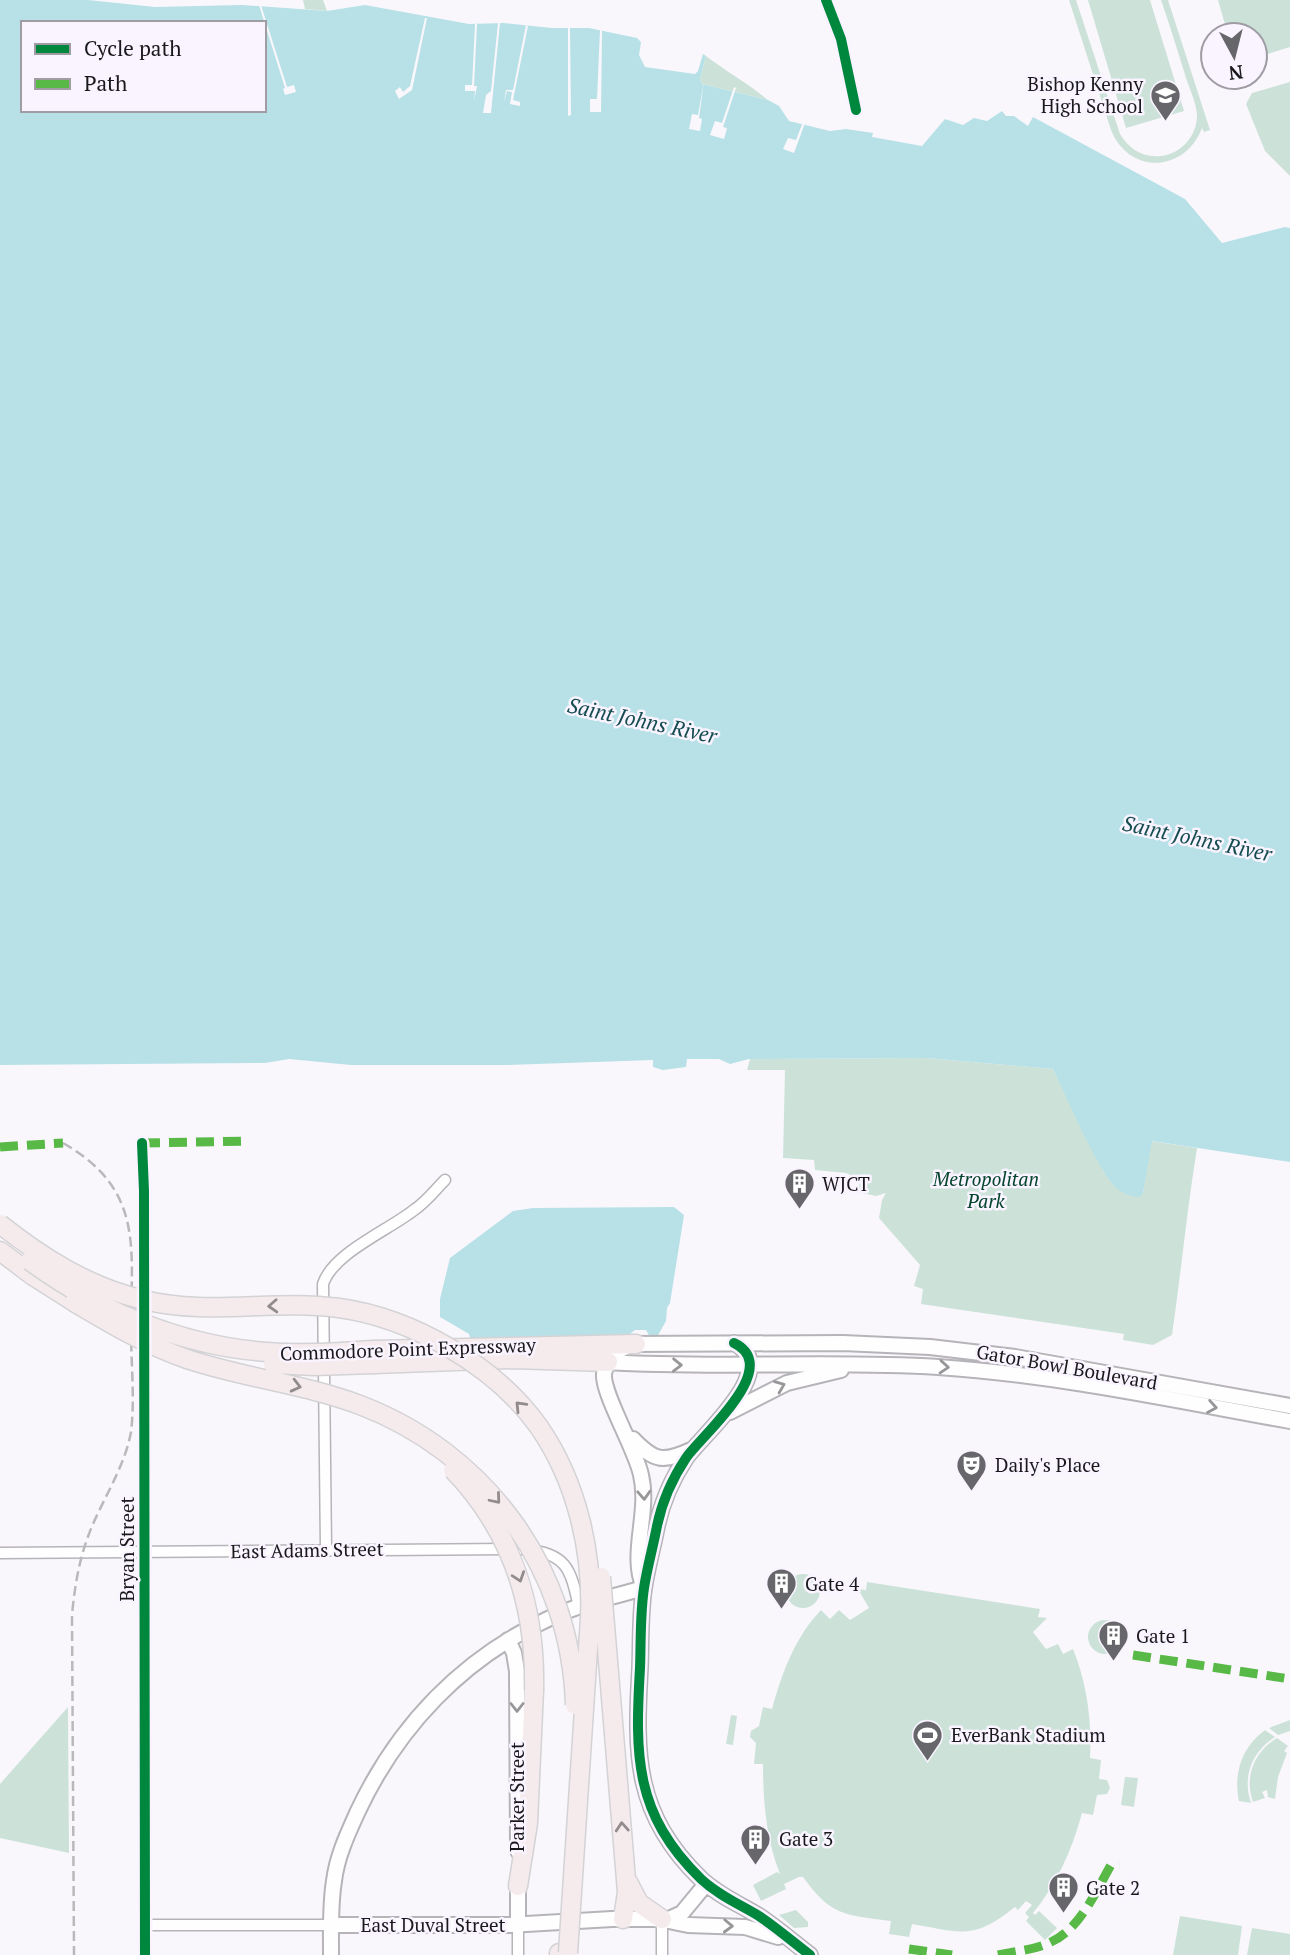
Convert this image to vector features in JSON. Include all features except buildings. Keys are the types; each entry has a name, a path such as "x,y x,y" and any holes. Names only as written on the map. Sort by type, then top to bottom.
{"highway":[{"path":"0,1224 38,1253 72,1274 134,1298 164,1305 198,1308 292,1305 336,1308 363,1312 404,1325 439,1342 473,1364 513,1398 568,1465 590,1514 600,1566 626,1874 627,1899 623,1919"},
{"name":"Commodore Point Expressway","path":"0,1238 40,1269 81,1294 135,1320 174,1334 218,1345 261,1352 374,1357 608,1362"},
{"path":"0,1251 33,1276 130,1335 169,1353 208,1366 302,1388 361,1406 418,1432 453,1457 498,1501 522,1533 538,1561 555,1598 570,1653 575,1710 564,1954"},
{"name":"Commodore Point Expressway","path":"74,1301 139,1332 214,1355 290,1365 374,1357 636,1343"},
{"path":"361,1406 400,1427 437,1454 467,1486 495,1525 515,1566 527,1606 534,1647 528,1824 518,1886"},
{"path":"538,1426 555,1456 575,1503 585,1542 590,1579 590,1618 564,1954"},
{"path":"626,1874 629,1887 639,1903 662,1919"}],"street":[{"path":"826,0 841,39 856,110"},
{"name":"Bryan Street","path":"142,1143 145,1955"},
{"path":"326,1549 323,1284 331,1270 363,1243 415,1210 445,1180"},
{"path":"636,1343 620,1350 608,1362 604,1382 637,1459 644,1490 638,1565 644,1588"},
{"name":"Commodore Point Expressway","path":"636,1343 843,1343"},
{"path":"734,1343 745,1351 748,1365 746,1385 721,1419 692,1449 674,1478 664,1501 644,1588 637,1739 642,1780 653,1810 669,1840 688,1866 706,1884 767,1922 796,1949 810,1955"},
{"name":"Gator Bowl Boulevard","path":"843,1343 990,1353 1290,1406"},
{"name":"Commodore Point Expressway","path":"608,1362 885,1364"},
{"path":"721,1419 764,1393 793,1381 818,1374 885,1364"},
{"name":"Gator Bowl Boulevard","path":"885,1364 1048,1378 1290,1421"},
{"path":"625,1430 644,1450 657,1458 671,1458 692,1449"},
{"name":"East Adams Street","path":"0,1553 512,1548 547,1553 562,1560 569,1570 579,1606"},
{"path":"331,1955 334,1878 342,1849 366,1793 393,1749 444,1689 475,1662 547,1619 579,1606 644,1588"},
{"name":"Parker Street","path":"508,1640 514,1653 517,1671 518,1955"},
{"path":"662,1955 662,1919 680,1915 706,1884"},
{"name":"East Duval Street","path":"145,1925 518,1924 662,1919 682,1925 750,1927 796,1949"}],"green space":[{"path":"303,0 323,0 327,11 305,9"},
{"path":"1069,0 1076,0 1120,134 1137,151 1148,156 1161,156 1175,152 1186,143 1194,130 1197,115 1161,0 1168,0 1210,130 1204,132 1202,128 1194,143 1183,154 1157,163 1130,155 1119,145 1111,130"},
{"path":"1088,0 1150,0 1184,111 1126,128"},
{"path":"1218,0 1290,0 1290,47 1269,54 1269,21 1224,21"},
{"path":"706,56 768,100 702,84 700,79"},
{"path":"1290,82 1290,176 1265,151 1246,104 1252,93 1269,91 1269,88"},
{"name":"Metropolitan Park","path":"926,1058 1053,1069 1104,1172 1143,1193 1151,1141 1197,1148 1172,1335 1153,1345 1123,1340 1124,1334 921,1304 923,1289 914,1286 920,1265 879,1218 886,1193 876,1196 857,1192 861,1180 846,1173 815,1170 814,1160 783,1158 785,1070 747,1070 750,1059"},
{"path":"803,1574 815,1579 820,1591 815,1603 803,1608 791,1603 786,1591 791,1579"},
{"name":"EverBank Stadium","path":"867,1582 1040,1609 1038,1617 1047,1618 1033,1632 1046,1649 1058,1644 1063,1654 1073,1649 1088,1703 1090,1758 1101,1760 1099,1779 1107,1780 1110,1788 1107,1794 1097,1795 1093,1815 1082,1813 1063,1866 1033,1913 1035,1915 1039,1911 1057,1928 1045,1940 1026,1921 1029,1917 1025,1913 1032,1905 1026,1901 1018,1910 1015,1907 1001,1918 977,1929 956,1931 912,1924 909,1937 889,1934 891,1921 850,1915 831,1906 803,1877 784,1884 786,1889 761,1901 753,1885 777,1872 780,1874 766,1820 763,1764 754,1764 756,1743 750,1737 751,1731 759,1726 763,1707 772,1709 790,1656 812,1621 821,1610 830,1619 839,1610 850,1620 869,1608 858,1589 866,1590"},
{"path":"1105,1620 1117,1625 1122,1637 1117,1649 1105,1654 1093,1649 1088,1637 1093,1625"},
{"path":"68,1707 69,1853 0,1838 0,1784"},
{"path":"731,1715 737,1716 733,1745 726,1744"},
{"path":"1290,1720 1290,1731 1278,1735 1269,1728"},
{"path":"1265,1730 1275,1737 1260,1750 1251,1766 1248,1783 1251,1803 1239,1801 1237,1780 1241,1761 1250,1744"},
{"path":"1277,1738 1288,1746 1284,1751 1287,1753 1278,1777 1275,1799 1268,1797 1267,1790 1262,1792 1265,1798 1253,1802 1250,1783 1253,1766 1262,1750"},
{"path":"1125,1777 1138,1778 1134,1807 1121,1805"},
{"path":"796,1910 808,1922 808,1927 794,1928 779,1915"},
{"path":"1180,1916 1242,1926 1238,1955 1173,1955"},
{"path":"1252,1928 1290,1934 1290,1955 1247,1955"}],"water":[{"name":"Saint Johns River","path":"0,0 88,0 155,7 242,5 327,11 365,5 469,24 504,23 552,28 589,28 637,38 641,42 639,55 645,67 695,74 703,54 706,56 700,79 702,84 768,100 779,106 789,121 830,131 846,129 873,133 872,137 922,146 945,119 963,125 974,118 987,121 1002,111 1006,116 1014,116 1028,126 1033,117 1185,199 1222,243 1290,228 1290,1162 1152,1141 1143,1193 1140,1197 1129,1195 1111,1182 1102,1168 1053,1069 926,1058 749,1059 730,1064 719,1059 687,1059 686,1067 663,1070 653,1067 653,1060 508,1065 351,1065 289,1059 265,1063 0,1065"},
{"path":"674,1207 684,1215 670,1303 666,1321 657,1337 650,1337 646,1330 635,1330 626,1337 471,1341 469,1334 440,1317 440,1299 450,1258 513,1211 533,1208"}],"pier":[{"path":"259,5 287,87 294,85 296,92 285,95"},
{"path":"425,18 412,90 399,99 395,91 400,87 403,92 410,86"},
{"path":"498,23 491,113 483,113 486,95 491,91"},
{"path":"475,24 474,86 477,86 474,101 475,91 465,91 465,85 472,85"},
{"path":"526,25 528,26 513,100 520,102 520,106 510,104 512,92 507,91 504,102 506,90 513,90"},
{"path":"568,28 571,115 568,116"},
{"path":"600,30 601,112 590,112 590,99 597,99"},
{"path":"704,81 700,131 689,129 692,114 698,115"},
{"path":"734,87 736,88 723,127 727,128 724,139 710,135 715,121 722,123"},
{"path":"803,122 805,123 794,153 783,149 788,138 796,140"}],"railway":[{"path":"63,1143 89,1161 108,1181 121,1201 128,1224 132,1273 131,1432 120,1468 85,1546 72,1615 74,1955"}],"marked path":[{"path":"142,1143 248,1141"},
{"path":"0,1147 63,1143"},
{"path":"1133,1655 1290,1679"},
{"path":"998,1955 1038,1947 1061,1936 1079,1919 1111,1865 1119,1864"},
{"path":"909,1949 952,1955"}],"cycle path":[{"path":"826,0 841,39 856,110"},
{"path":"142,1143 145,1955"},
{"path":"734,1343 747,1354 750,1368 745,1384 681,1466 665,1499 657,1526 642,1608 638,1699 639,1756 651,1807 662,1831 679,1855 708,1885 759,1916 810,1955"}],"place":[{"name":"Bishop Kenny High School","path":"1166,122"},
{"name":"WJCT","path":"799,1211"},
{"name":"Daily's Place","path":"972,1492"},
{"name":"Gate 4","path":"782,1611"},
{"name":"Gate 1","path":"1113,1663"},
{"name":"EverBank Stadium","path":"928,1762"},
{"name":"Gate 3","path":"756,1866"},
{"name":"Gate 2","path":"1063,1915"}]}
